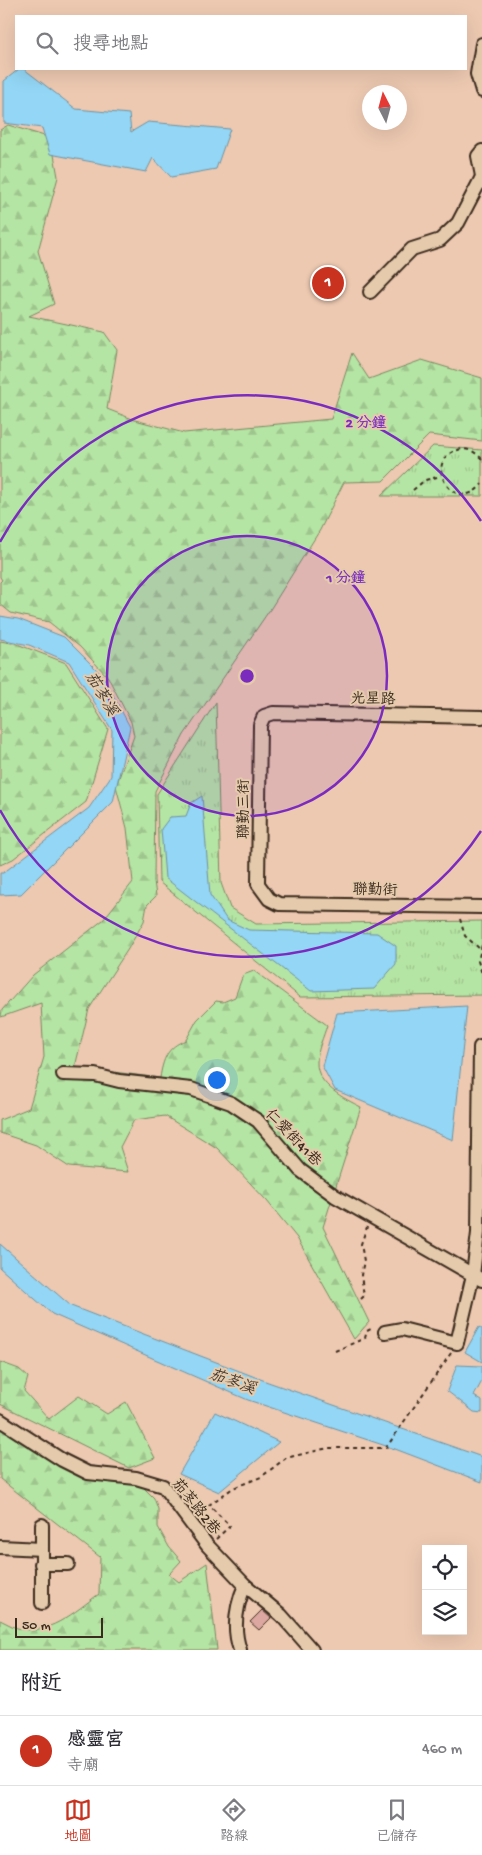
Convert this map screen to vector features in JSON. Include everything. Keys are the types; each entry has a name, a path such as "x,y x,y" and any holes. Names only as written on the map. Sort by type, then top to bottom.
{"street":[{"path":"482,44 477,74 482,91"},
{"path":"370,292 412,249 440,240 458,223 482,177 478,156 482,152"},
{"name":"光星路","path":"264,716 273,713 482,717"},
{"name":"聯勤三街","path":"264,716 260,725 258,884 269,900"},
{"name":"聯勤街","path":"269,900 279,904 482,907"},
{"path":"385,1332 402,1330 457,1343 478,1277 481,1047"},
{"name":"仁愛街41巷","path":"63,1074 95,1075 119,1081 190,1089 231,1103 258,1121 300,1170 335,1196 478,1277"},
{"name":"茄苳路2巷","path":"0,1420 62,1460 88,1473 136,1478 163,1486 244,1585 281,1615 312,1650"},
{"path":"42,1525 42,1603"},
{"path":"0,1547 42,1549"},
{"path":"41,1564 68,1564"},
{"path":"240,1650 235,1629 235,1616 244,1585"}],"path":[{"path":"482,459 470,450 454,451 443,461 441,476 449,489 462,494 476,490 482,484"},
{"path":"414,490 425,480 441,476"},
{"path":"460,907 461,925 465,936 480,949"},
{"path":"482,945 478,961 482,974"},
{"path":"361,1299 364,1296 361,1275 364,1261 361,1244 372,1216"},
{"path":"335,1351 365,1338 367,1331 378,1325 385,1332"},
{"path":"220,1558 226,1552 216,1539 230,1526 209,1505 233,1488 261,1476 286,1458 328,1448 386,1448 457,1343"}],"green space":[{"path":"8,125 51,138 58,177 38,251 54,304 29,316 104,332 117,350 107,409 135,420 184,433 331,419 352,353 369,379 422,360 482,378 482,441 429,435 383,481 344,482 320,530 271,608 184,735 155,791 154,881 156,896 147,905 144,921 89,1009 75,1067 160,1078 165,1059 170,1050 186,1040 197,1020 216,1001 223,1002 235,997 243,975 254,971 327,1025 318,1053 317,1062 321,1078 333,1090 361,1107 323,1227 369,1322 354,1339 297,1238 267,1201 217,1148 165,1116 134,1120 120,1147 128,1172 69,1167 36,1145 0,1133 0,1120 29,1108 44,1057 41,1003 1,1017 2,1010 33,975 103,920 133,882 127,828 116,786 134,736 131,722 108,677 80,647 49,622 11,613 0,604 0,582 2,580 0,577 0,130"},
{"path":"433,446 482,450 482,496 381,496"},
{"path":"0,641 17,644 66,663 108,729 86,802 13,859 0,865"},
{"path":"216,702 221,883 230,908 256,924 482,921 482,995 300,997 159,882 157,794"},
{"path":"0,1362 19,1369 28,1377 24,1391 49,1419 79,1396 107,1414 126,1402 155,1458 129,1468 0,1404"},
{"path":"0,1425 70,1469 137,1481 154,1498 158,1509 158,1527 169,1547 181,1561 169,1574 179,1582 207,1563 217,1650 0,1650 0,1620 14,1627 26,1630 38,1629 60,1621 99,1594 100,1557 0,1479"}],"water":[{"path":"18,70 25,70 76,109 129,114 131,132 148,122 230,129 216,169 171,177 153,158 146,172 50,154 42,128 4,123 4,81"},
{"name":"茄苳溪","path":"0,616 18,619 64,637 103,676 130,727 113,802 21,894 0,895 0,873 3,873 89,808 111,776 112,730 69,662 29,645 0,639"},
{"path":"202,796 210,895 227,920 249,930 377,933 396,946 396,964 374,989 311,991 165,878 161,829 170,817 186,816 191,803"},
{"path":"467,1006 453,1140 335,1090 322,1066 337,1013"},
{"name":"茄苳溪","path":"0,1244 71,1306 268,1382 482,1457 482,1482 395,1449 248,1400 52,1314 0,1268"},
{"path":"479,1327 482,1329 482,1362 465,1352"},
{"path":"457,1365 482,1366 482,1381 474,1396 482,1401 482,1413 474,1412 447,1391"},
{"path":"215,1412 279,1442 219,1492 179,1474"}],"building":[{"path":"262,1610 271,1618 259,1630 250,1622"}],"place":[{"name":"感靈宮","path":"328,283"}]}
